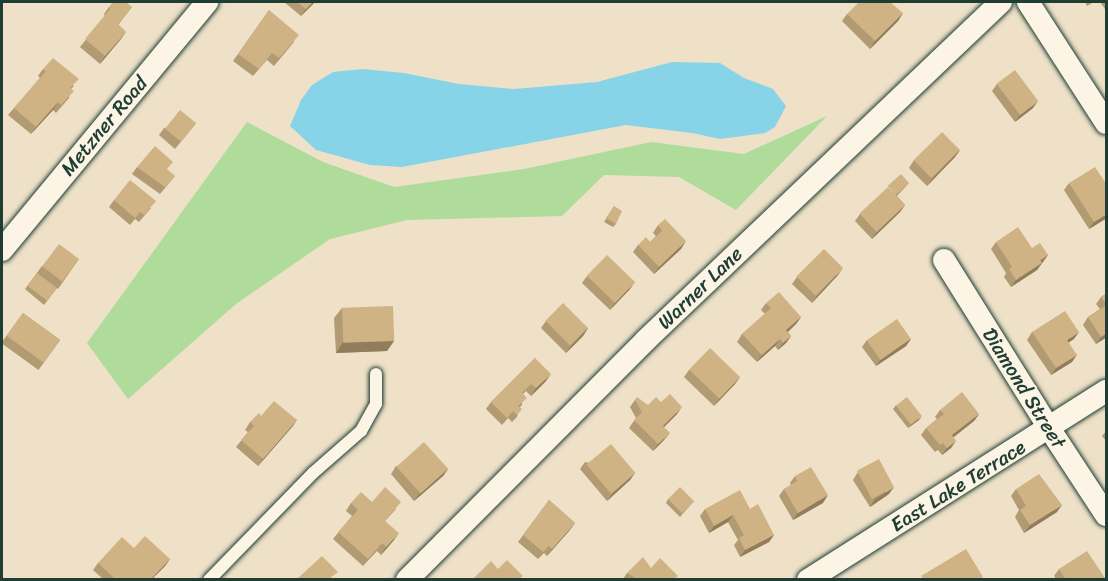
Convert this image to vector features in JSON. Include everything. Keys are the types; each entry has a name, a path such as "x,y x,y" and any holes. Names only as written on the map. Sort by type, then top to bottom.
{"street":[{"name":"Metzner Road","path":"2,250 207,2"},
{"name":"Warner Lane","path":"407,579 646,340 1000,2"},
{"path":"1028,2 1107,123"},
{"name":"Diamond Street","path":"944,260 1048,428 1107,515"},
{"name":"East Lake Terrace","path":"808,579 1107,391"}],"lane":[{"path":"209,579 313,473 361,431 376,404 376,374"}],"green space":[{"path":"827,116 736,210 679,177 604,175 562,216 407,220 330,239 236,304 128,399 87,343 247,122 323,162 394,187 524,169 651,142 744,154"}],"water":[{"path":"672,62 720,63 744,78 773,89 786,106 775,127 765,133 720,139 692,133 626,125 402,167 370,165 316,150 290,126 301,100 312,85 333,72 363,69 404,73 459,84 514,89 597,82"}],"building":[{"path":"113,2 126,2 132,7 118,24 126,32 105,56 85,39 110,9"},
{"path":"297,2 313,2 306,9"},
{"path":"859,2 890,2 903,13 875,41 847,14"},
{"path":"269,10 299,35 279,58 272,53 259,69 238,54"},
{"path":"53,58 79,79 70,88 74,91 61,105 58,102 36,127 14,108 46,71 43,69"},
{"path":"1015,70 1038,101 1020,115 997,84"},
{"path":"180,110 196,123 181,142 165,129"},
{"path":"942,132 960,150 931,178 914,160"},
{"path":"155,146 173,162 167,169 175,176 165,187 137,167"},
{"path":"1095,167 1107,185 1107,214 1094,222 1069,183"},
{"path":"901,174 909,183 896,195 888,186"},
{"path":"130,180 156,201 144,215 140,212 135,218 114,200"},
{"path":"888,187 905,205 877,232 859,214"},
{"path":"614,206 622,211 616,224 606,218"},
{"path":"665,219 686,241 659,267 638,245 646,237 650,242 663,230 658,225"},
{"path":"1018,227 1032,248 1040,243 1048,255 1040,260 1042,263 1016,280 1009,269 1012,267 996,242"},
{"path":"59,244 79,259 62,281 42,266"},
{"path":"824,249 843,268 816,296 796,277"},
{"path":"607,255 635,282 615,303 587,276"},
{"path":"37,273 57,288 47,301 27,286"},
{"path":"779,292 801,317 786,330 791,336 783,343 780,339 762,355 742,334 771,308 766,303"},
{"path":"1107,293 1107,305 1101,297"},
{"path":"563,303 588,328 570,345 545,321"},
{"path":"1107,305 1107,333 1101,337 1088,317"},
{"path":"393,306 394,341 343,343 342,308"},
{"path":"1065,311 1079,332 1067,340 1077,355 1056,368 1032,332"},
{"path":"23,313 60,340 44,363 7,336"},
{"path":"897,319 911,339 880,360 867,340"},
{"path":"710,348 740,377 719,399 689,370"},
{"path":"535,358 551,374 536,388 531,384 522,393 527,398 518,406 522,409 517,415 513,411 507,418 491,402"},
{"path":"962,392 979,414 952,435 956,441 947,448 943,443 940,445 926,428 944,414 940,410"},
{"path":"670,394 682,407 663,426 670,433 658,444 634,420 642,412 635,400 637,397 648,405 656,397 661,402"},
{"path":"907,397 922,416 911,425 896,406"},
{"path":"274,401 297,420 263,459 241,440 254,426 250,422 259,413 261,416"},
{"path":"424,442 448,469 421,494 397,467"},
{"path":"611,444 635,473 611,494 586,465"},
{"path":"879,459 894,487 872,499 857,471"},
{"path":"811,467 828,495 798,513 784,489 797,481 795,476"},
{"path":"1039,474 1062,505 1030,525 1020,510 1026,506 1016,489"},
{"path":"385,487 401,502 385,521 399,533 386,547 382,543 368,559 338,532 358,510 351,503 361,492 372,502"},
{"path":"680,487 694,501 682,513 668,499"},
{"path":"740,490 750,509 758,504 774,535 745,550 739,538 744,535 733,515 714,526 705,509"},
{"path":"549,500 575,523 552,549 549,546 543,552 523,535"},
{"path":"145,536 170,559 151,579 113,579 98,563 122,537 134,548"},
{"path":"966,549 983,577 979,579 924,579 921,576"},
{"path":"1087,551 1105,578 1065,579 1059,569"},
{"path":"322,556 338,572 329,579 297,579"},
{"path":"643,557 651,568 660,558 678,576 674,579 637,579 627,573"},
{"path":"507,560 523,576 519,579 473,579 491,561 498,569"}]}
